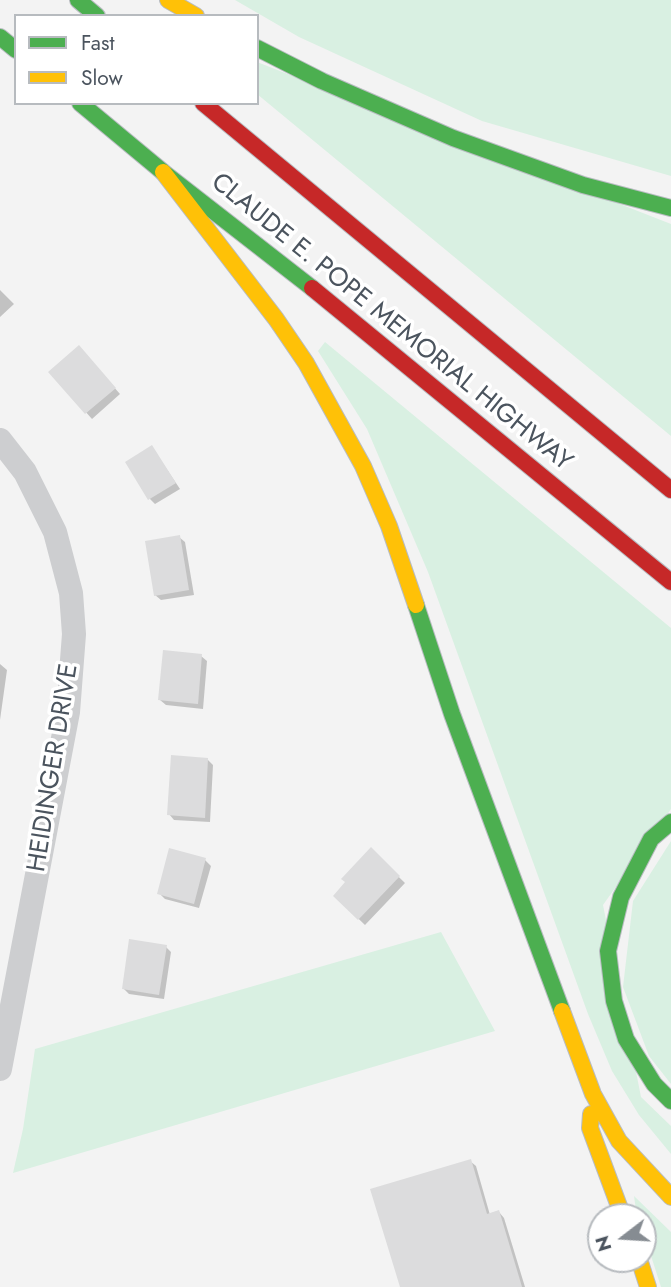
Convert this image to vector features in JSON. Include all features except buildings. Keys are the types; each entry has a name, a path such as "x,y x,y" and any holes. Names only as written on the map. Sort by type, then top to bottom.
{"highway":[{"path":"78,0 95,14"},
{"path":"168,0 192,14"},
{"path":"0,37 14,48"},
{"path":"259,49 322,81 453,138 583,185 671,208"},
{"name":"CLAUDE E. POPE MEMORIAL HIGHWAY","path":"82,105 163,172 262,247 671,582"},
{"name":"CLAUDE E. POPE MEMORIAL HIGHWAY","path":"205,105 671,490"},
{"path":"163,172 276,319 306,363 363,466 389,526 452,714 593,1094 619,1141 671,1198"},
{"path":"671,822 651,839 621,897 608,951 614,1000 626,1039 654,1084 671,1101"},
{"path":"593,1094 590,1128 618,1203"}],"street":[{"name":"HEIDINGER DRIVE","path":"0,439 25,472 55,532 71,593 74,634 68,712 0,1069"}],"green space":[{"path":"235,0 671,0 671,176 482,121 299,37"},
{"path":"259,63 671,224 671,436 259,96"},
{"path":"325,342 671,628 671,809 603,905 641,1097 671,1126 671,1154 639,1115 612,1071 588,1014 428,572 367,429 318,351"},
{"path":"671,841 671,1084 649,1056 623,987 633,901"},
{"path":"441,932 495,1031 13,1173 23,1129 35,1049"},
{"path":"657,1218 671,1232 671,1287 661,1287 656,1273"}],"traffic: fast":[{"path":"78,0 95,14"},
{"path":"0,37 14,48"},
{"path":"259,49 322,81 453,138 583,185 671,208"},
{"path":"82,105 163,172 312,288"},
{"path":"416,605 452,714 562,1011"},
{"path":"671,822 651,839 621,897 608,951 614,1001 626,1039 654,1084 671,1101"}],"traffic: slow":[{"path":"168,0 192,14"},
{"path":"163,172 276,319 306,363 363,466 389,526 416,605"},
{"path":"562,1011 593,1094 619,1141 671,1197"},
{"path":"591,1114 590,1128 618,1203"},
{"path":"644,1273 648,1287"}],"traffic: jam":[{"path":"205,105 671,490"},
{"path":"312,288 671,582"}]}
